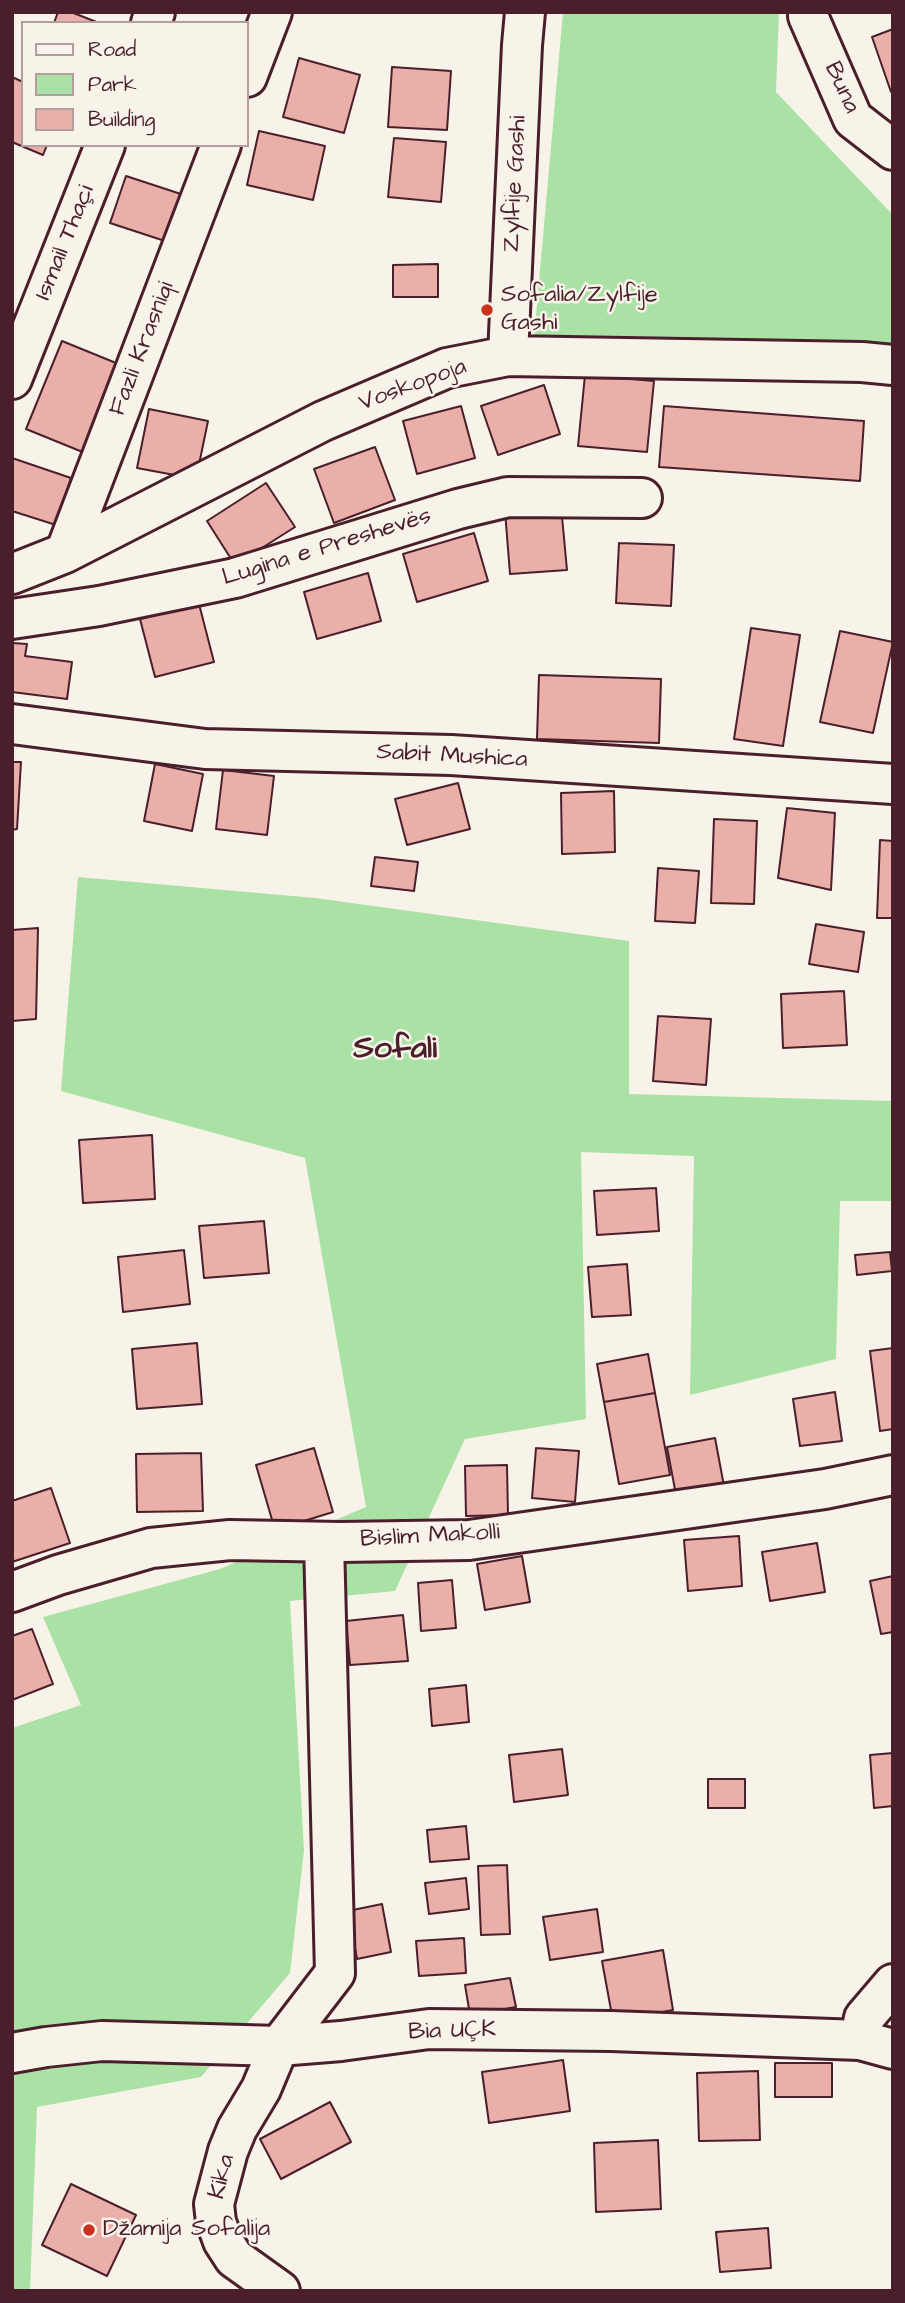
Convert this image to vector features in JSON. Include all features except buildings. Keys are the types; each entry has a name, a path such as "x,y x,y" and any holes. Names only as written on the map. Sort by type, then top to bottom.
{"street":[{"path":"248,74 272,12"},
{"name":"Zylfije Gashi","path":"508,356 525,12"},
{"name":"Buna","path":"809,12 808,16 853,119 893,150"},
{"name":"Ismail Thaçi","path":"12,379 104,147"},
{"name":"Fazli Krasniqi","path":"65,553 220,147"},
{"name":"Voskopoja","path":"12,574 65,553 323,421 447,368 508,356 862,362 893,365"},
{"name":"Lugina e Preshevës","path":"12,618 99,606 235,578 508,496 642,498"},
{"name":"Sabit Mushica","path":"12,723 205,749 451,755 893,784"},
{"name":"Bislim Makolli","path":"12,1592 58,1575 150,1548 230,1540 470,1540 825,1489 893,1475"},
{"name":"Kika","path":"280,2291 234,2258 223,2241 216,2222 214,2204 228,2151 261,2089 279,2046 335,1973 324,1542"},
{"path":"876,2045 864,2018 893,1984"},
{"name":"Bia UÇK","path":"12,2053 102,2041 279,2046 429,2029 611,2031 876,2045"}],"green space":[{"path":"563,12 779,12 776,92 893,215 893,344 534,338"},
{"path":"78,877 315,898 629,941 629,1094 893,1101 893,1201 840,1201 836,1359 690,1395 694,1156 581,1152 586,1419 465,1439 395,1591 290,1601 304,1850 290,1973 201,2077 37,2107 30,2291 12,2291 12,1728 81,1705 43,1617 220,1569 366,1507 305,1158 61,1091"}],"place":[{"name":"Sofalia/Zylfije Gashi","path":"487,310"},
{"name":"Džamija Sofalija","path":"89,2230"}],"district":[{"name":"Sofali","path":"395,1050"}]}
